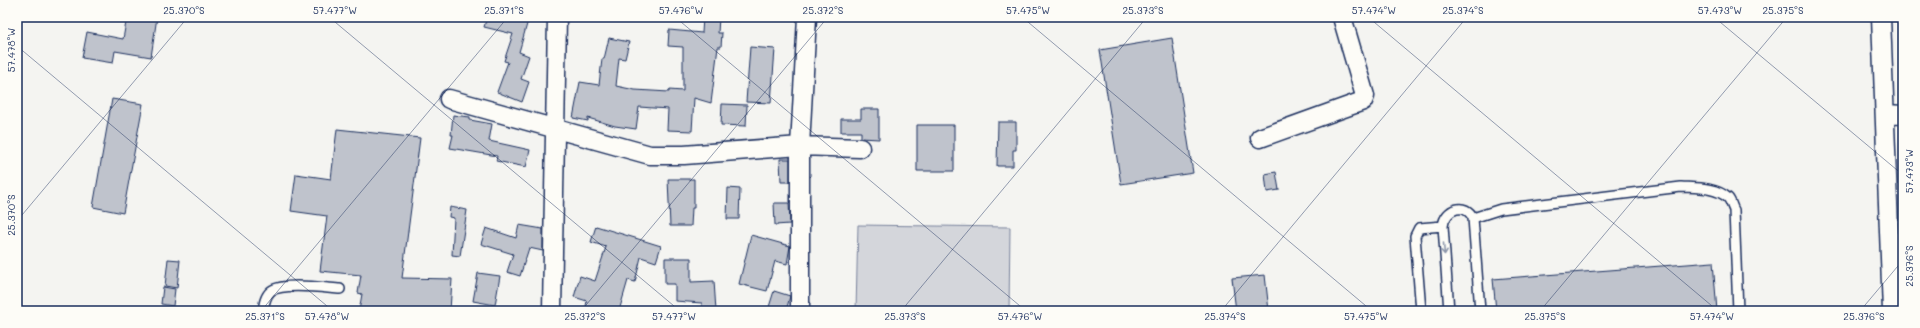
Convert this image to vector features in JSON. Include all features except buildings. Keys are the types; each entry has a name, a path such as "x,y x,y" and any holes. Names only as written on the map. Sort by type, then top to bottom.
{"street":[{"path":"552,311 557,17"},
{"path":"800,311 800,146 807,17"},
{"path":"1260,138 1363,101 1365,96 1342,17"},
{"path":"1881,17 1894,115 1892,311"},
{"path":"449,99 650,155 684,155 800,146 860,148"}],"lane":[{"path":"1473,218 1501,208 1681,187 1704,188 1718,192 1729,199 1734,210 1738,311"},
{"path":"1449,311 1443,226 1444,217 1449,212 1455,210 1466,211 1471,214 1473,218 1480,311"},
{"path":"1421,311 1415,236 1419,228 1443,226"},
{"path":"263,311 265,299 271,291 280,287 340,288"}],"shaded area":[{"path":"858,225 1010,227 1009,311 856,311"}]}
